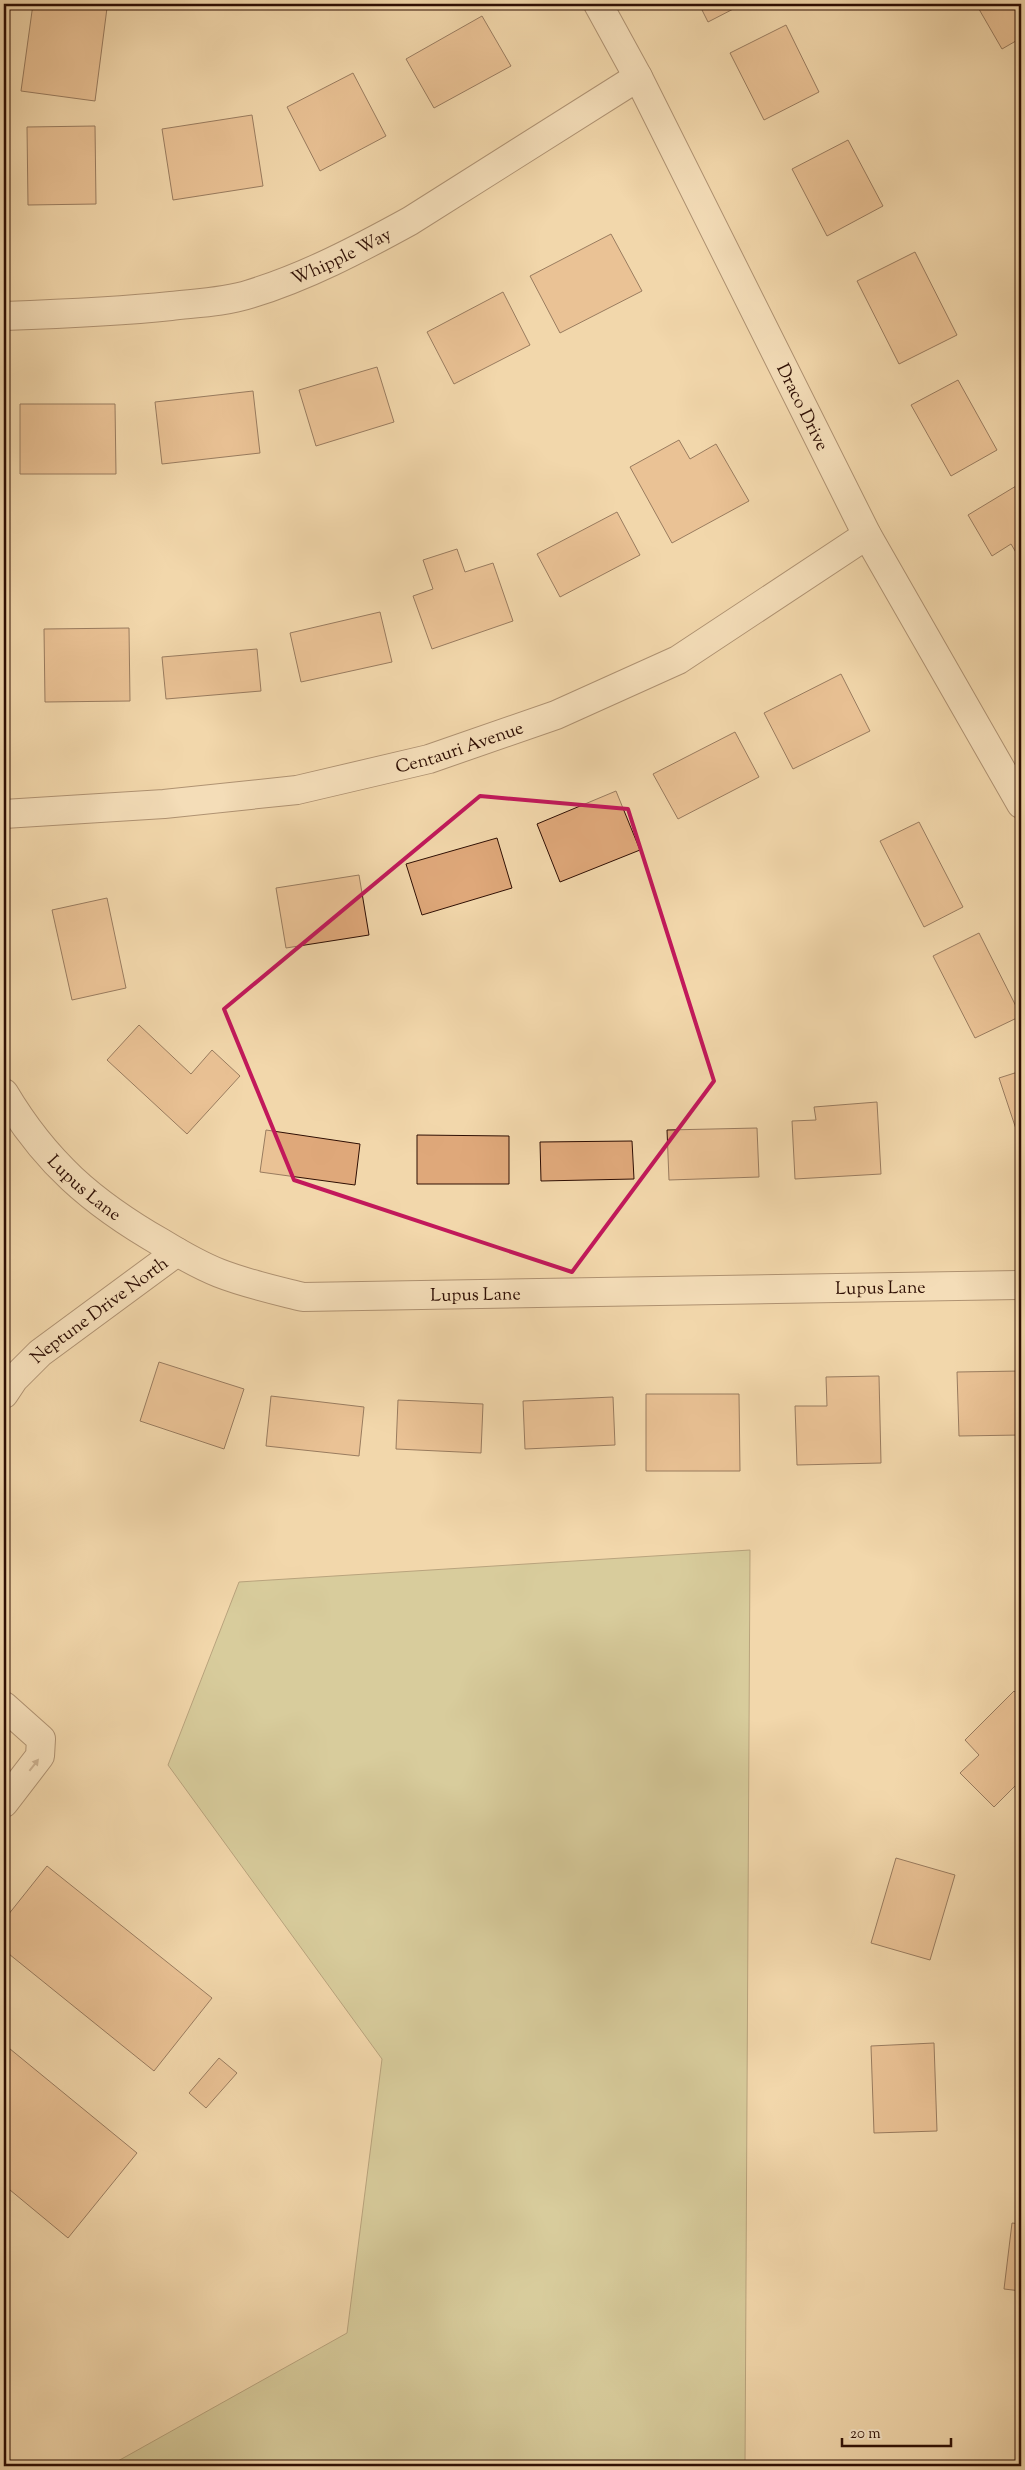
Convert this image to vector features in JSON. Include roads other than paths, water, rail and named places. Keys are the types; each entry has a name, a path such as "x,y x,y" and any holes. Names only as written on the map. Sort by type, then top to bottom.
{"street":[{"name":"Draco Drive","path":"598,4 638,77 867,535 1021,804"},
{"name":"Whipple Way","path":"4,316 115,312 204,303 249,294 290,280 410,221 638,77"},
{"name":"Centauri Avenue","path":"4,814 164,804 297,790 429,759 556,715 678,660 867,535"},
{"name":"Lupus Lane","path":"4,1093 37,1143 66,1176 101,1205 177,1252 218,1273 260,1288 304,1297 1021,1285"},
{"name":"Neptune Drive North","path":"4,1394 14,1379 40,1353 177,1252"},
{"path":"4,1706 41,1739 40,1756 4,1803"}]}
